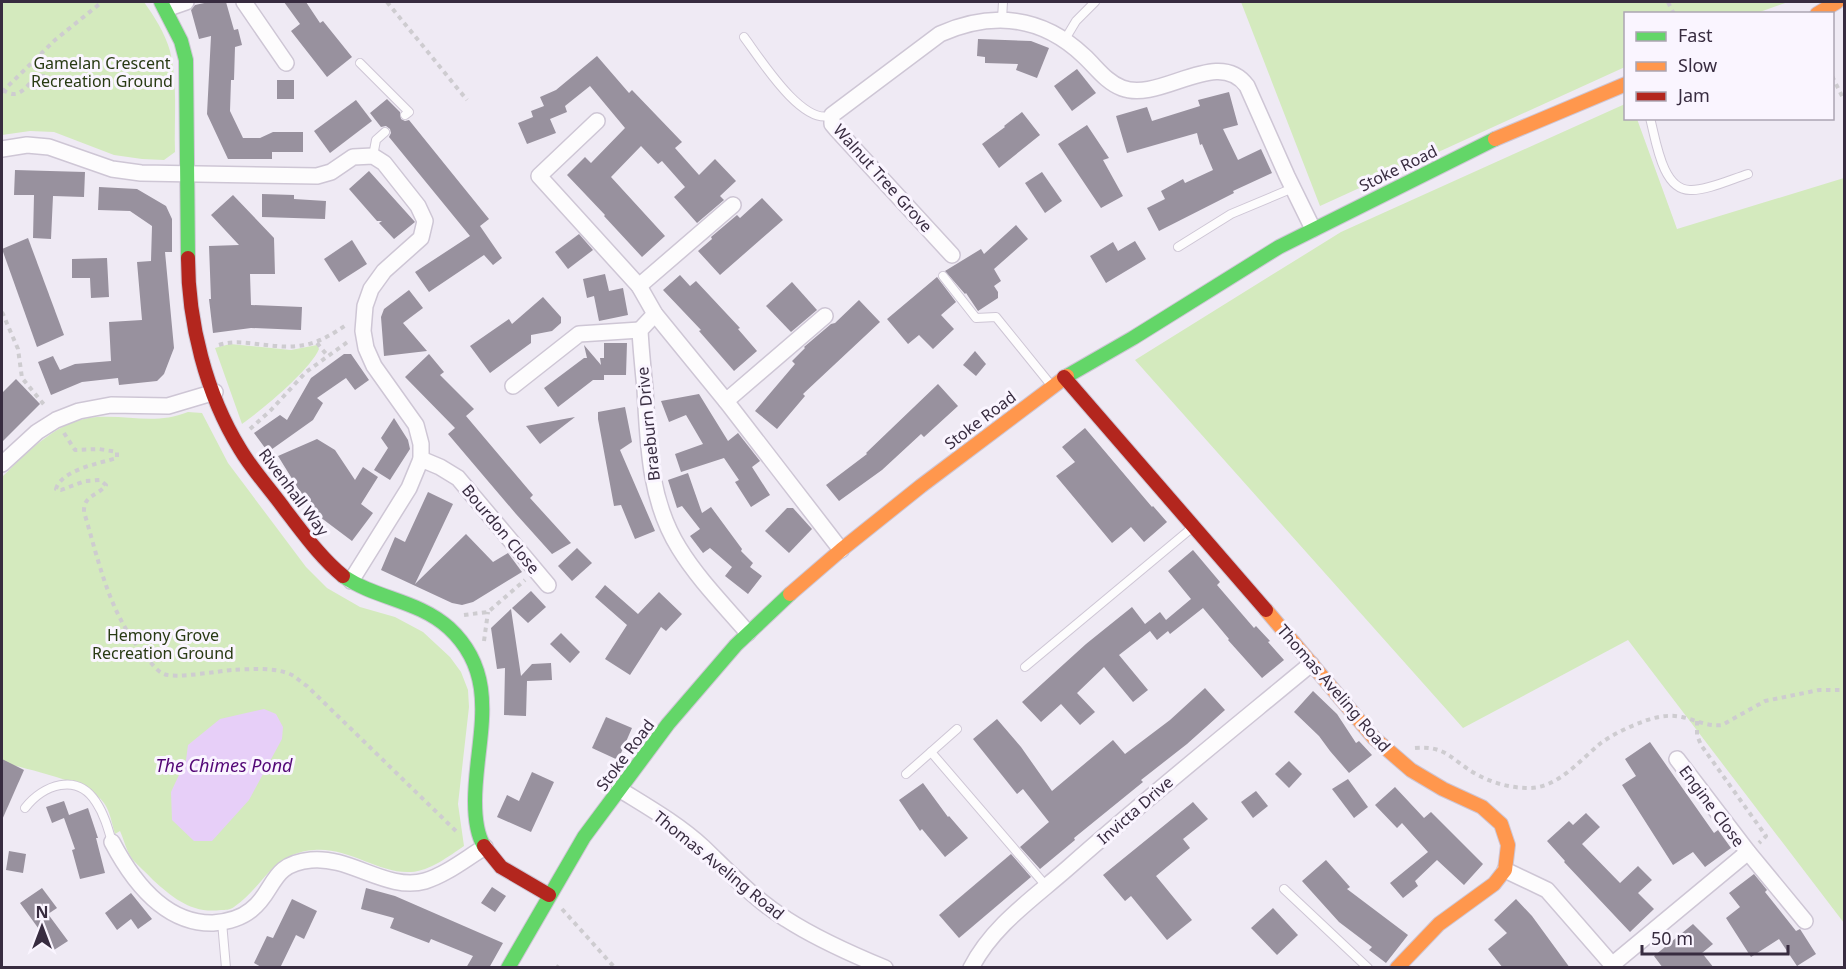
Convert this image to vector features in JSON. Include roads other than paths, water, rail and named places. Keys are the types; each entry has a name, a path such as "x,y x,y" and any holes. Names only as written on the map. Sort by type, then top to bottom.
{"street":[{"path":"164,5 186,2"},
{"path":"244,2 286,63"},
{"path":"1820,12 1838,2"},
{"name":"Rivenhall Way","path":"164,5 181,41 186,60 188,283 192,315 215,392 236,442 323,558 351,581 370,592 403,601 433,617 458,637 468,650 482,678 485,706 474,808 475,825 481,850 507,871 549,895"},
{"name":"Walnut Tree Grove","path":"952,255 837,130 832,124 832,115 940,34 974,22 1002,19 1030,24 1064,41 1085,57 1098,71 1124,89 1153,89 1213,71 1228,73 1242,79 1313,229"},
{"name":"Stoke Road","path":"508,968 584,837 674,718 748,633 841,550 1064,377 1313,229 1488,142 1624,85"},
{"path":"597,121 539,176 639,286 655,314 726,401 841,550"},
{"path":"2,149 27,145 49,147 112,169 141,173 317,176 331,172 353,157 373,156 384,163 418,206 423,215 424,233 418,243 391,265 376,281 367,297 363,331 366,348 374,366 416,425 421,444 421,459 409,488 351,581"},
{"path":"639,286 733,205"},
{"path":"513,386 579,334 640,330 655,314"},
{"path":"726,401 825,316"},
{"name":"Braeburn Drive","path":"640,330 651,471 663,512 688,562 748,633"},
{"name":"Thomas Aveling Road","path":"1064,377 1374,738 1394,757 1419,775 1482,807 1501,825 1508,846 1505,870"},
{"path":"2,464 37,432 56,420 79,411 99,406 168,406 215,392"},
{"name":"Bourdon Close","path":"421,459 458,478 548,585"},
{"name":"Invicta Drive","path":"971,968 997,930 1146,799 1311,664"},
{"name":"Engine Close","path":"1677,759 1748,852 1805,921"},
{"name":"Thomas Aveling Road","path":"620,789 702,846 748,890 784,919 831,944 885,968"},
{"path":"112,842 135,879 163,906 192,920 206,923 232,920 250,911 262,899 275,876 293,864 305,860 330,860 389,879 410,883 426,880 449,871 481,850"},
{"name":"Engine Close","path":"1614,966 1748,852"},
{"path":"1397,968 1439,924 1494,884 1505,870 1547,890 1614,966"}],"lane":[{"path":"1002,19 1003,2"},
{"path":"1064,41 1076,21 1095,2"},
{"path":"744,38 783,89 807,112 820,117 832,115"},
{"path":"360,63 409,112 405,115"},
{"path":"1651,120 1666,174 1673,184 1690,190 1748,174"},
{"path":"373,156 376,140 385,132"},
{"path":"1178,247 1231,214 1293,188"},
{"path":"943,276 976,318 996,317 1052,386"},
{"path":"1025,667 1194,526"},
{"path":"906,774 957,729"},
{"path":"932,752 1047,886"},
{"path":"25,808 39,792 48,788 60,785 81,788 98,803 112,842"},
{"path":"1284,889 1368,968"},
{"path":"222,922 226,968"}],"water":[{"name":"The Chimes Pond","path":"264,709 276,714 283,727 282,739 249,800 212,841 194,841 172,820 171,792 186,760 188,745 220,719"}],"park label":[{"name":"Gamelan Crescent Recreation Ground","path":"102,72"},
{"name":"Hemony Grove Recreation Ground","path":"163,644"}]}
